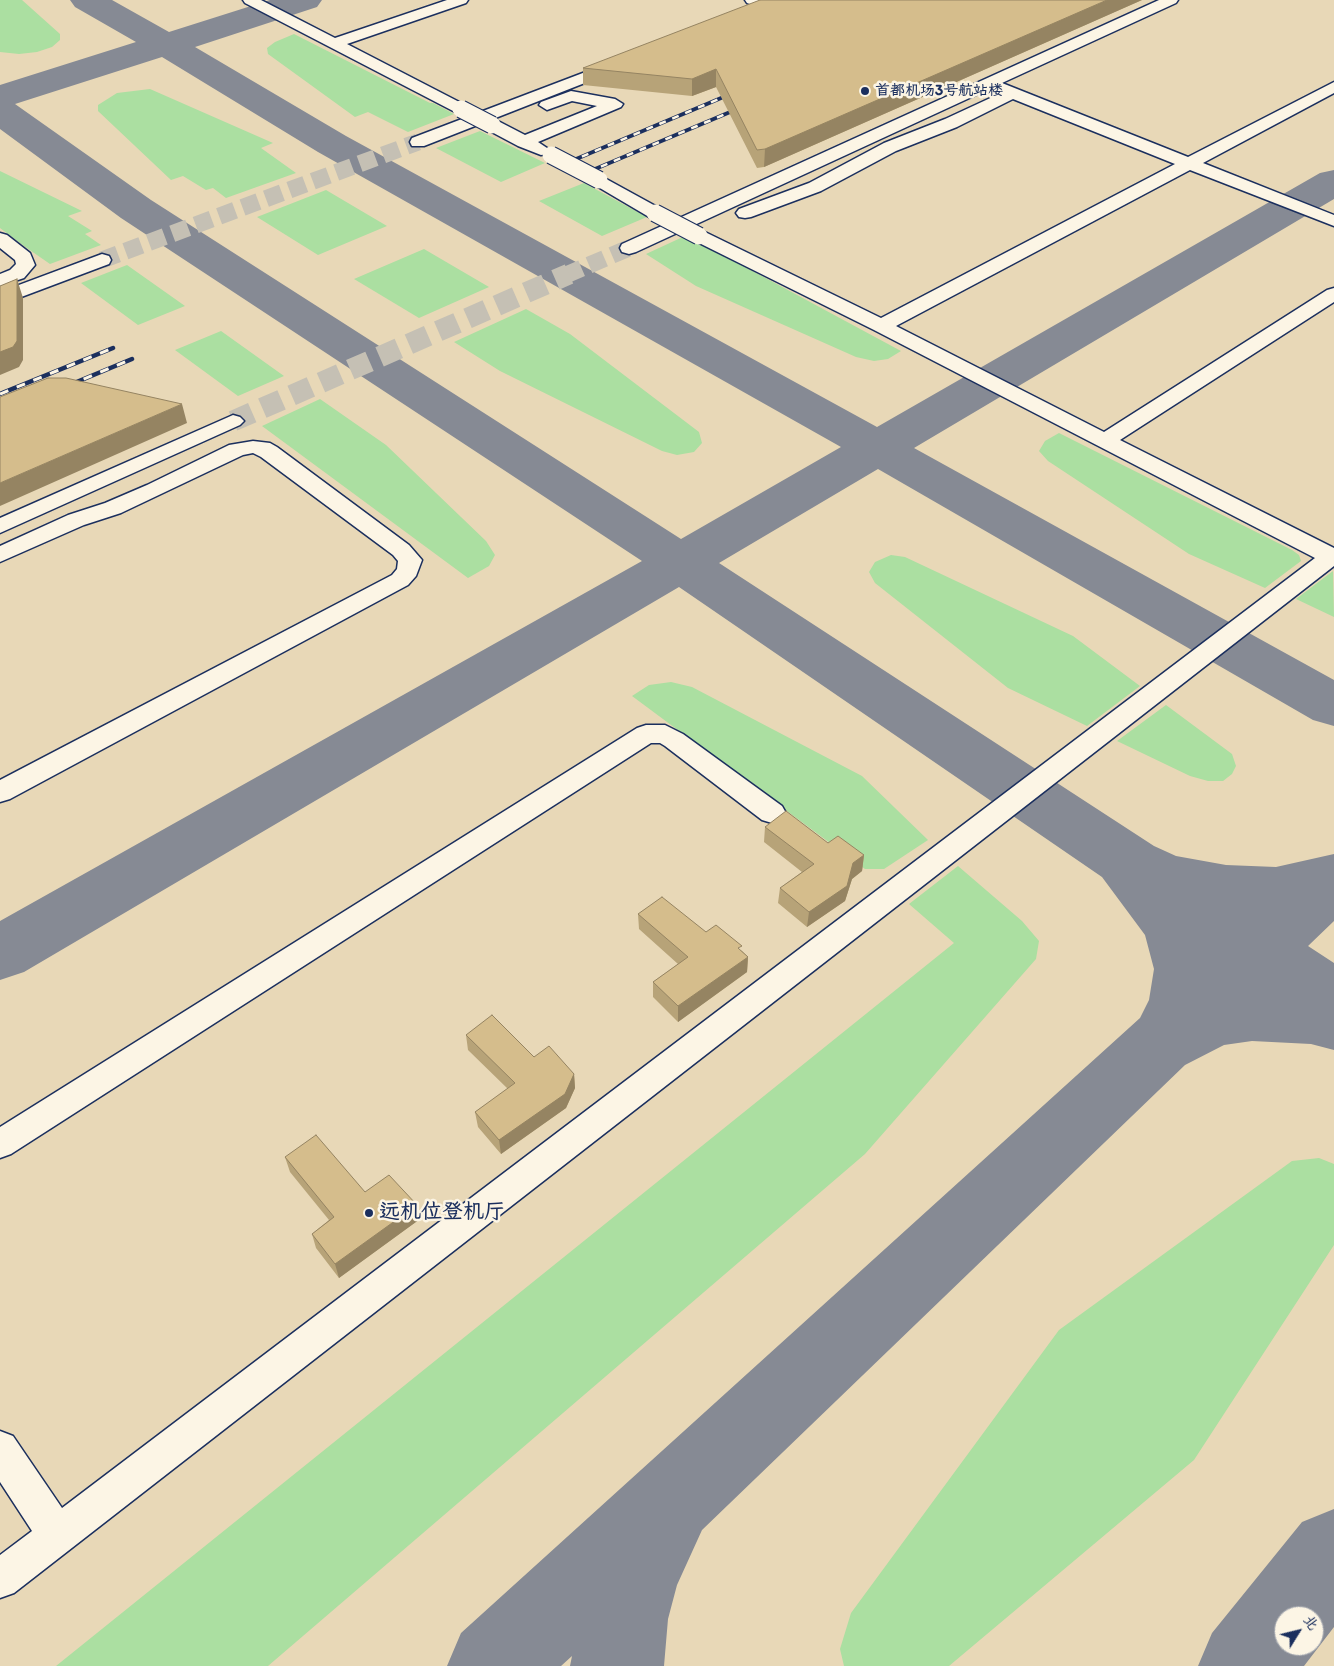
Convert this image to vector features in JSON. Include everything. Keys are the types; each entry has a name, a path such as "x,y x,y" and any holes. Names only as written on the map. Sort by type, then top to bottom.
{"lane":[{"path":"0,1579 1332,556 881,326 707,232 655,213 546,152 250,0"},
{"path":"334,43 461,0"},
{"path":"751,7 769,6 786,0"},
{"path":"630,248 1171,0"},
{"path":"418,142 630,60"},
{"path":"987,83 1334,221"},
{"path":"881,326 1334,86"},
{"path":"732,220 756,208 815,187 890,147 951,123 1013,93"},
{"path":"496,127 498,124 571,96 625,108"},
{"path":"524,142 625,108"},
{"path":"546,152 625,108"},
{"path":"0,239 23,257 26,264 17,274 0,280"},
{"path":"0,299 102,260"},
{"path":"1104,441 1334,294"},
{"path":"0,526 233,421"},
{"path":"0,555 76,520 113,508 155,490 237,450 253,447 269,452 401,550 410,560 408,571 400,580 0,792"},
{"path":"0,1144 646,734 665,734 772,813"},
{"path":"0,1449 57,1535"}],"shaded area":[{"path":"0,0 1334,0 1334,1666 0,1666"}],"green space":[{"path":"0,0 22,0 60,34 60,40 52,47 37,52 19,54 0,52"},
{"path":"294,34 454,114 408,132 368,112 355,117 268,54 267,48 275,42"},
{"path":"150,89 273,143 261,148 296,173 226,198 213,188 206,190 183,176 171,180 98,111 98,105 117,93"},
{"path":"480,131 545,163 501,182 436,148"},
{"path":"0,171 82,211 68,216 92,231 85,234 101,245 50,264 24,246 0,228"},
{"path":"584,183 647,217 602,236 539,201"},
{"path":"326,190 387,226 318,255 257,217"},
{"path":"687,235 901,351 888,359 874,361 856,357 696,286 646,254"},
{"path":"424,249 489,287 419,318 354,279"},
{"path":"127,265 185,306 138,325 81,283"},
{"path":"526,309 570,334 699,432 702,443 694,452 677,455 662,451 500,371 454,342"},
{"path":"221,331 284,376 238,396 175,350"},
{"path":"320,399 386,445 486,541 495,555 489,566 468,578 262,426"},
{"path":"1059,433 1292,550 1299,555 1301,561 1265,588 1189,554 1048,461 1039,451 1045,441"},
{"path":"891,555 905,557 1073,636 1140,686 1087,726 1008,688 875,583 869,572 875,562"},
{"path":"1333,571 1334,617 1296,599"},
{"path":"671,682 692,687 862,776 928,840 884,869 865,869 632,696 649,685"},
{"path":"1166,705 1232,754 1236,766 1232,774 1223,781 1208,781 1190,776 1117,741"},
{"path":"958,866 1022,921 1039,941 1036,959 865,1154 268,1666 56,1666 954,943 909,904"},
{"path":"1319,1158 1334,1164 1334,1245 1194,1460 949,1666 844,1666 840,1649 851,1613 1059,1330 1292,1161"}],"building":[{"path":"760,0 1107,0 765,149 757,150 716,69 692,79 583,68"},
{"path":"17,279 17,341 13,347 0,352 0,286"},
{"path":"48,378 66,378 182,404 0,483 0,397"},
{"path":"786,811 828,843 838,836 864,855 853,863 847,886 809,912 780,888 814,864 765,827"},
{"path":"662,897 706,932 716,925 742,946 738,948 748,957 678,1006 653,982 688,957 638,914"},
{"name":"远机位登机厅","path":"492,1015 534,1057 549,1046 574,1074 565,1094 499,1140 475,1112 515,1083 466,1035"},
{"name":"远机位登机厅","path":"316,1135 365,1192 389,1175 417,1205 335,1264 312,1234 334,1217 285,1157"}],"taxiway":[{"path":"87,0 165,44"},
{"path":"165,44 305,0"},
{"path":"0,97 165,44"},
{"path":"165,44 332,144 878,447"},
{"path":"0,111 136,209 680,562"},
{"path":"878,447 1334,182"},
{"path":"680,562 878,447"},
{"path":"878,447 956,494 1334,706"},
{"path":"0,953 680,562"},
{"path":"680,562 1130,863"},
{"path":"1130,863 1126,861 1177,927 1188,969 1184,1000 1165,1039"},
{"path":"1130,863 1164,878 1226,890 1276,892 1334,878"},
{"path":"1130,863 1260,950"},
{"path":"1260,950 1334,881"},
{"path":"1165,1039 1260,950"},
{"path":"1260,950 1334,999"},
{"path":"1174,1037 1213,1018 1252,1013 1311,1016 1334,1022"},
{"path":"494,1666 1165,1039"},
{"path":"1163,1043 1165,1039"},
{"path":"617,1666 622,1619 632,1585 647,1545 661,1523"},
{"path":"1293,1606 1334,1554"},
{"path":"1245,1666 1274,1630"}],"tunnel":[{"path":"102,260 418,142"},
{"path":"566,275 629,248"},
{"path":"233,421 569,274"}],"railway":[{"path":"569,162 733,93"},
{"path":"588,172 742,107"},
{"path":"0,394 113,348"},
{"path":"67,386 132,359"}],"place":[{"name":"首都机场3号航站楼","path":"865,91"},
{"name":"远机位登机厅","path":"369,1213"}]}
